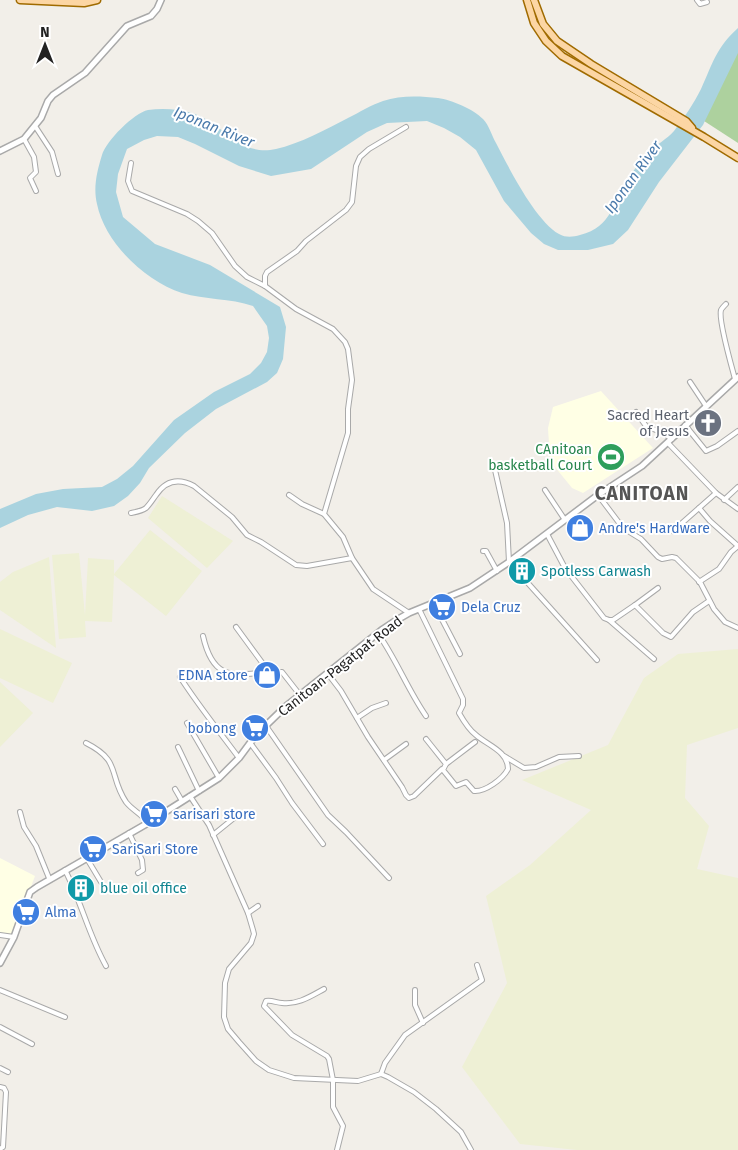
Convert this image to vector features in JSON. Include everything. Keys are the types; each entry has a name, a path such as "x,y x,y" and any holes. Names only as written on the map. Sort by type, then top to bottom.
{"main road":[{"path":"20,0 84,3 96,0"},
{"path":"527,0 534,23 546,41 562,56 677,119 686,121 695,132"},
{"path":"534,0 544,24 557,41 695,132 738,158"}],"street":[{"path":"0,151 24,139 41,118 48,101 85,73 127,26 151,16 161,0"},
{"path":"697,0 700,4 707,2"},
{"path":"35,126 52,152 58,174"},
{"path":"264,286 265,276 268,272 297,251 306,241 346,210 352,202 356,166 360,157 369,149 406,127"},
{"path":"24,139 34,157 36,172 30,178 36,191"},
{"path":"131,164 128,181 132,191 187,214 203,225 212,233 241,272 247,277 264,286 296,309 338,333 345,342 348,349 352,387 348,410 348,433 324,514"},
{"path":"726,304 722,307 720,314 728,351 737,378"},
{"name":"Canitoan-Pagatpat Road","path":"0,963 14,937 30,892 49,878 148,824 219,778 239,758 256,735 285,707 395,621 470,588 509,562 642,466 737,378"},
{"path":"690,382 706,406"},
{"path":"636,412 646,426 663,433 716,493 738,509"},
{"path":"685,425 706,451 717,446 738,431"},
{"path":"734,434 738,439"},
{"path":"495,470 507,523 509,562 597,660"},
{"path":"131,513 147,507 157,493 167,484 176,481 188,482 232,517 247,535 296,565 307,566 352,558"},
{"path":"724,500 738,487"},
{"path":"545,490 566,520"},
{"path":"673,531 716,493"},
{"path":"289,495 302,504 324,514 345,540 352,558 374,590 410,613"},
{"path":"598,496 623,528 641,539 660,558 676,558 699,582 709,601 725,622 738,628"},
{"path":"699,508 710,521 738,546 731,552 719,569 699,582"},
{"path":"547,534 564,568 600,615 609,620 654,659"},
{"path":"482,551 486,550 496,571"},
{"path":"609,620 613,620 658,588"},
{"path":"635,605 659,629 671,637 693,612 709,601"},
{"path":"434,604 460,654"},
{"path":"419,609 463,700 459,713 476,736 494,746 508,765 507,772 499,780 478,791 474,791 467,782 455,786 442,769"},
{"path":"236,627 269,672"},
{"path":"379,635 426,716"},
{"path":"203,636 210,657 216,666 224,671 235,675 282,672 300,695"},
{"path":"328,674 409,798 414,796 446,764 475,742"},
{"path":"180,677 196,702 239,758"},
{"path":"356,718 372,708 386,703"},
{"path":"187,723 219,778"},
{"path":"266,726 328,815 389,878"},
{"path":"426,739 446,764"},
{"path":"86,743 101,751 108,758 119,788 128,804 143,815 148,824"},
{"path":"251,744 323,844"},
{"path":"384,760 406,744"},
{"path":"178,747 199,790"},
{"path":"502,755 524,768 536,766 559,757 579,756"},
{"path":"175,789 182,801"},
{"path":"190,796 209,825 248,913 254,934 251,943 230,969 225,983 224,1017 228,1029 256,1060 276,1073 294,1078 358,1081 382,1074 407,1088 436,1109 461,1132 471,1150"},
{"path":"20,812 24,827 36,846 49,878"},
{"path":"213,835 239,814"},
{"path":"129,834 142,860 143,870 138,872"},
{"path":"86,857 101,882"},
{"path":"64,870 75,892 94,944 106,966"},
{"path":"248,913 258,906"},
{"path":"0,935 14,937"},
{"path":"382,1074 385,1063 402,1039 482,980 477,965"},
{"path":"324,989 299,1002 281,1003 270,1000 266,1001 264,1006 292,1035 327,1056 333,1080 333,1107 343,1126 337,1150"},
{"path":"0,990 65,1017"},
{"path":"416,990 415,1005 423,1023"},
{"path":"0,1027 32,1044"},
{"path":"0,1068 8,1072"},
{"path":"0,1087 5,1090 2,1118 3,1147 0,1148"}],"shaded area":[{"path":"601,391 653,448 583,493 572,488 550,461 548,428 553,407"},
{"path":"162,496 233,541 207,568 148,518"},
{"path":"150,530 202,571 166,616 114,575 112,622 85,621 86,637 59,639 52,555 79,553 85,615 88,558 114,560 114,574"},
{"path":"49,557 56,648 0,610 0,582 13,572"},
{"path":"0,629 72,663 53,703 0,678"},
{"path":"738,649 738,728 687,745 685,798 709,826 697,869 738,878 738,1150 577,1150 520,1144 462,1067 507,983 486,896 530,865 591,810 522,780 608,745 644,678 678,654"},
{"path":"0,682 33,713 0,747"},
{"path":"0,858 35,876 12,937 0,935"}],"green space":[{"path":"738,48 738,143 701,119"}],"water":[{"name":"Iponan River","path":"738,28 738,53 703,125 659,182 628,230 613,244 588,250 558,250 544,244 531,233 504,201 476,150 460,137 427,121 387,123 367,132 311,169 271,176 239,166 178,137 157,136 127,149 118,174 116,192 123,217 155,244 210,265 280,307 286,327 283,359 277,373 267,382 216,409 185,433 149,468 140,483 128,496 114,506 92,511 57,507 28,515 0,528 0,509 36,494 63,489 102,487 117,479 133,466 174,420 214,392 250,374 261,363 267,352 269,338 267,326 253,306 182,293 154,280 129,259 108,233 101,219 96,198 96,180 99,167 102,155 109,142 135,116 153,109 170,109 192,113 213,124 241,144 263,150 285,147 303,140 390,99 417,96 444,99 468,108 483,119 489,127 515,179 532,206 550,227 559,234 567,237 575,236 591,231 605,220 640,162 648,152 674,131 685,116 720,49"}],"place":[{"name":"Sacred Heart of Jesus","path":"708,423"},
{"name":"CAnitoan basketball Court","path":"611,457"},
{"name":"Andre's Hardware","path":"580,528"},
{"name":"Spotless Carwash","path":"522,571"},
{"name":"Dela Cruz","path":"442,607"},
{"name":"EDNA store","path":"267,675"},
{"name":"bobong","path":"255,728"},
{"name":"sarisari store","path":"154,814"},
{"name":"SariSari Store","path":"93,849"},
{"name":"blue oil office","path":"81,888"},
{"name":"Alma","path":"26,912"}],"district":[{"name":"CANITOAN","path":"642,493"}]}
